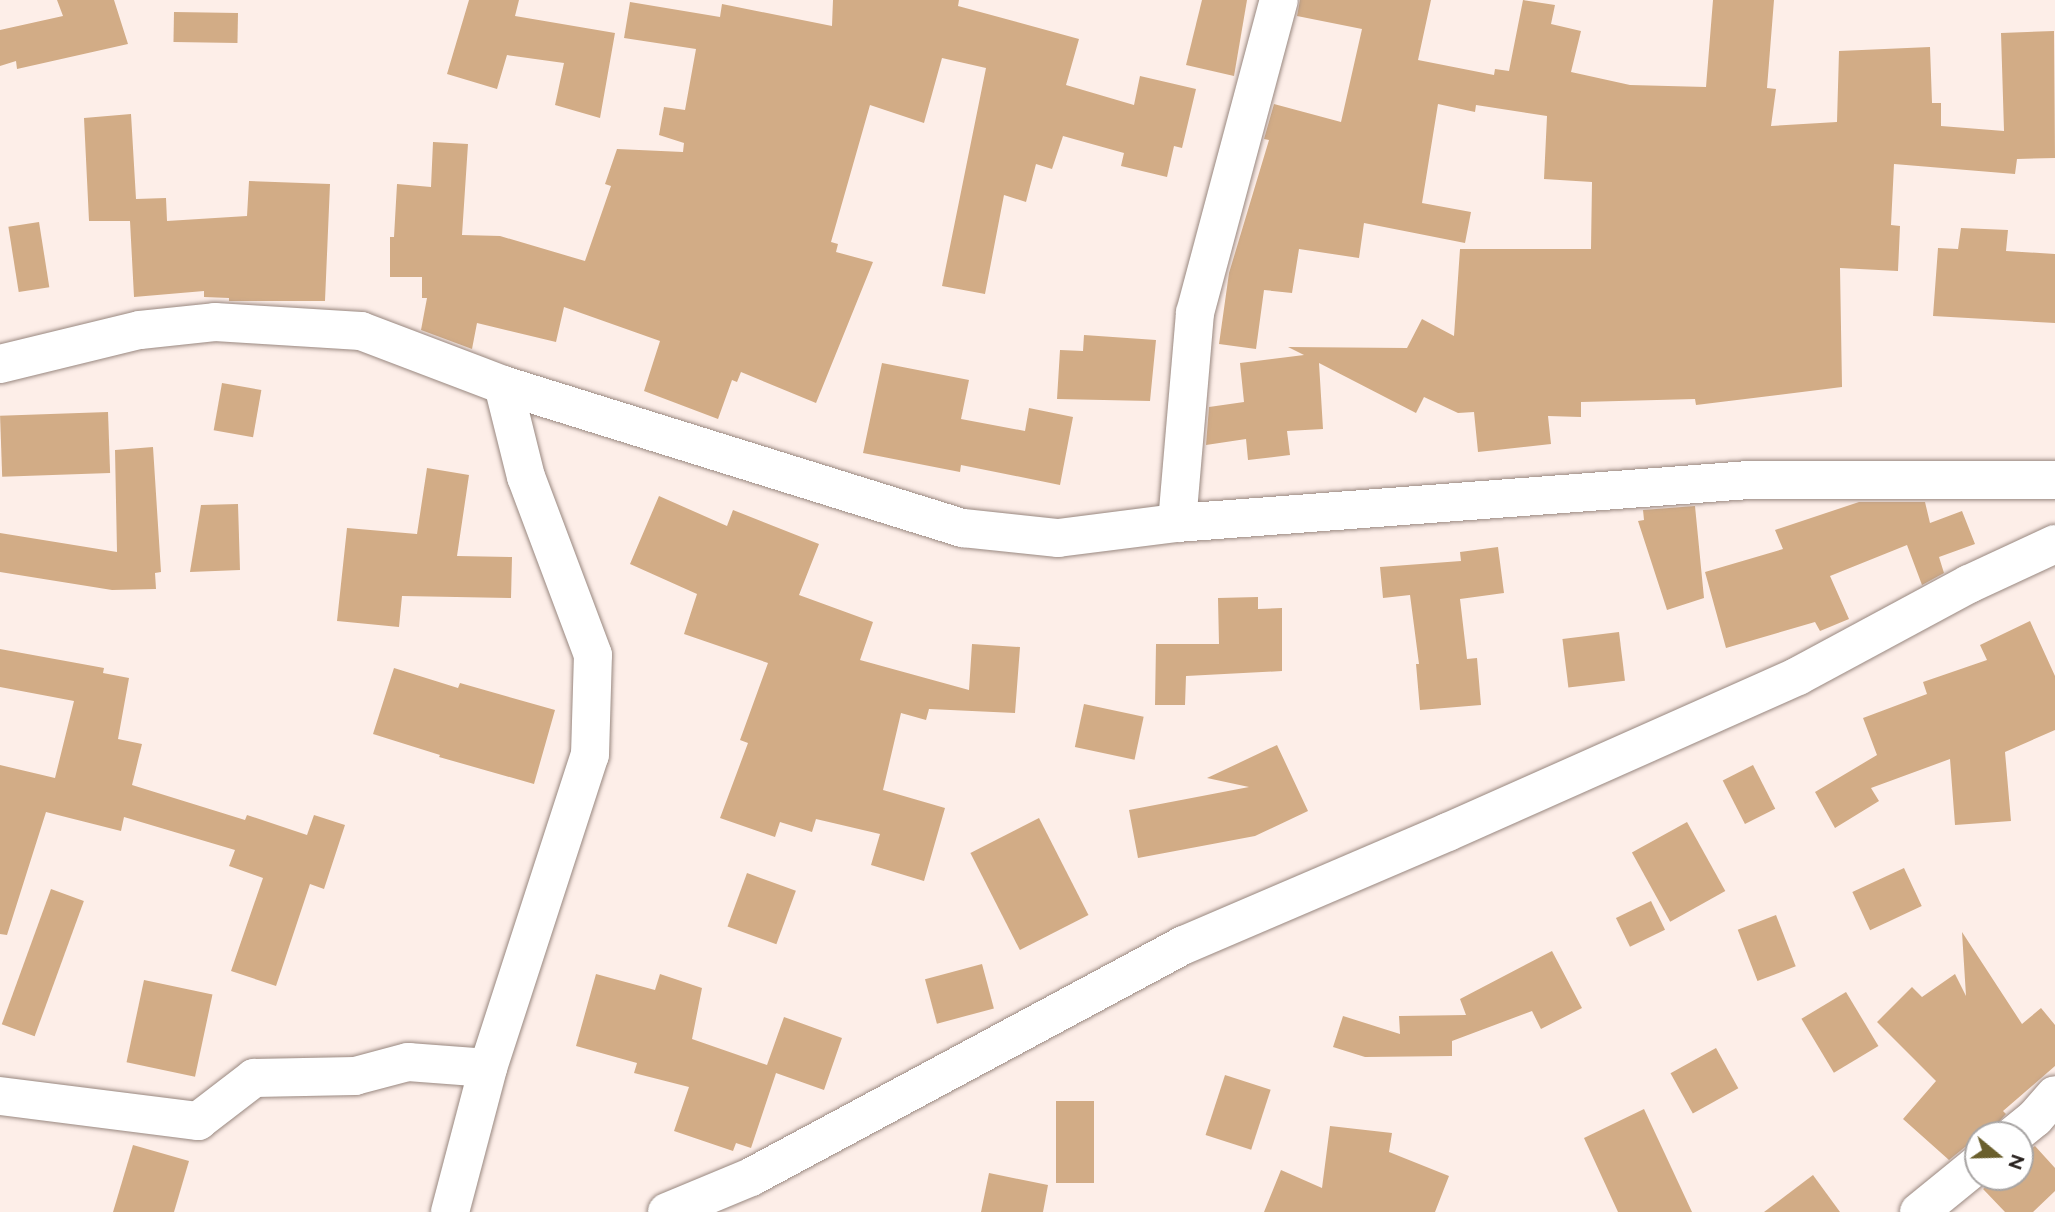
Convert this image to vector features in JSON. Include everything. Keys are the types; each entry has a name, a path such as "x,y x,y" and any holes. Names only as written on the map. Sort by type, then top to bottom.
{"street":[{"path":"1177,523 1195,313 1279,0"},
{"path":"0,364 140,330 215,322 361,331 503,385 963,528 1058,538 1177,523 1749,480 2055,480"},
{"path":"450,1212 488,1068 590,755 593,655 526,477 503,385"},
{"path":"667,1212 751,1177 1184,945 1798,676 1969,584 2055,544"},
{"path":"0,1096 198,1121 254,1078 355,1076 408,1062 488,1068"},
{"path":"2031,1121 2055,1095"},
{"path":"1919,1212 1964,1175"}],"building":[{"path":"57,0 114,0 128,44 17,69 16,61 0,66 0,30 63,16"},
{"path":"469,0 519,0 515,16 615,33 600,118 555,105 564,63 507,55 497,89 447,74"},
{"path":"833,0 959,0 958,6 1079,39 1066,85 1134,105 1140,76 1196,89 1182,148 1174,146 1167,177 1121,166 1124,153 1063,136 1052,169 1036,164 1026,202 1004,195 985,294 942,286 986,68 942,58 924,123 870,105 831,242 838,244 836,252 873,262 816,403 741,372 737,382 732,380 718,419 644,391 660,341 564,307 556,342 477,323 472,349 421,330 427,298 422,298 422,277 390,277 390,237 394,237 397,184 431,187 433,142 468,144 462,235 500,236 585,261 611,186 605,184 617,149 683,152 684,143 659,135 664,107 685,110 696,49 624,38 630,2 720,17 722,4 832,26"},
{"path":"1202,0 1247,0 1234,76 1186,65"},
{"path":"1300,0 1431,0 1418,60 1494,75 1495,69 1509,71 1523,0 1555,5 1551,24 1581,31 1571,72 1630,85 1706,87 1713,0 1774,0 1767,88 1776,89 1771,126 1837,122 1839,51 1930,47 1932,103 1941,103 1941,126 2004,131 2001,33 2054,31 2055,158 2017,159 2015,174 1894,164 1891,225 1900,226 1898,271 1840,268 1842,387 1696,405 1695,399 1581,402 1581,417 1548,416 1551,444 1478,452 1474,412 1458,413 1424,397 1416,413 1319,363 1323,429 1287,431 1290,455 1248,460 1246,439 1206,445 1209,407 1244,402 1240,363 1304,355 1288,347 1407,348 1422,319 1454,336 1460,249 1591,249 1592,182 1544,179 1547,116 1476,105 1475,112 1438,104 1422,203 1471,212 1465,243 1364,223 1359,258 1299,249 1292,293 1264,290 1256,349 1219,344 1229,273 1269,140 1264,139 1274,104 1341,122 1362,29 1297,16"},
{"path":"174,12 238,13 237,43 173,42"},
{"path":"131,114 136,199 166,198 167,221 247,216 249,181 330,184 325,301 229,301 229,298 204,297 204,291 134,297 130,221 89,221 84,118"},
{"path":"39,222 49,287 19,292 8,227"},
{"path":"1961,228 2008,230 2006,251 2055,254 2055,323 1933,316 1938,248 1958,249"},
{"path":"1084,335 1156,340 1150,401 1057,399 1060,350 1083,351"},
{"path":"882,363 969,380 961,419 1025,431 1029,408 1073,417 1060,485 961,465 960,472 863,453"},
{"path":"222,383 261,390 253,437 214,430"},
{"path":"108,412 110,473 2,477 0,416"},
{"path":"153,447 161,572 155,573 156,589 112,590 0,572 0,533 117,552 115,450"},
{"path":"427,468 469,475 457,556 512,557 511,598 402,596 399,627 337,621 347,528 417,534"},
{"path":"659,496 727,526 733,510 819,544 799,595 873,622 860,660 969,690 972,644 1020,647 1015,713 929,709 926,720 901,713 883,790 945,808 924,881 871,865 880,834 816,819 812,832 780,822 775,837 720,818 748,743 740,740 768,663 684,634 697,594 630,564"},
{"path":"1859,502 1925,502 1930,523 1962,511 1975,544 1939,557 1944,573 1922,585 1907,545 1830,576 1849,619 1820,631 1815,622 1726,648 1705,572 1783,549 1775,530"},
{"path":"238,504 240,570 190,572 201,505"},
{"path":"1695,506 1704,598 1667,610 1638,521 1644,520 1643,510"},
{"path":"1498,547 1504,593 1460,599 1467,659 1477,658 1481,705 1420,710 1416,664 1419,664 1410,595 1383,598 1380,567 1461,561 1460,552"},
{"path":"1258,597 1258,609 1282,608 1282,671 1186,676 1185,705 1155,705 1156,644 1219,644 1218,598"},
{"path":"2030,621 2055,676 2055,730 2005,752 2011,821 1955,825 1950,759 1871,788 1879,801 1835,828 1815,792 1877,755 1863,718 1927,694 1923,682 1987,660 1980,645"},
{"path":"1619,632 1625,681 1568,688 1562,639"},
{"path":"0,649 104,668 103,673 129,678 118,739 142,744 132,785 245,820 247,815 307,835 314,815 345,825 324,889 310,884 276,986 231,971 263,878 229,866 235,850 124,817 121,831 46,812 7,935 0,934 0,765 55,778 74,701 0,687"},
{"path":"394,668 458,688 460,683 555,710 534,784 439,757 440,755 373,734"},
{"path":"1084,704 1144,717 1135,760 1075,747"},
{"path":"1277,745 1308,811 1255,836 1138,858 1129,810 1249,787 1207,778"},
{"path":"1753,765 1775,809 1745,824 1723,780"},
{"path":"1039,818 1088,915 1020,950 970,853"},
{"path":"1687,822 1725,891 1670,922 1632,853"},
{"path":"1904,868 1922,906 1870,930 1852,892"},
{"path":"747,873 796,891 776,944 728,927"},
{"path":"51,889 84,901 35,1036 2,1024"},
{"path":"1651,901 1665,930 1630,947 1616,918"},
{"path":"1776,915 1796,966 1757,981 1738,930"},
{"path":"1962,932 2022,1024 2041,1008 2055,1025 2055,1066 2003,1111 2006,1114 2000,1121 1964,1121 1964,1148 1949,1160 1903,1119 1936,1081 1877,1022 1912,987 1922,997 1955,974 1966,996"},
{"path":"1552,951 1582,1008 1541,1029 1532,1011 1452,1041 1452,1056 1365,1057 1333,1047 1343,1016 1400,1034 1399,1016 1466,1015 1460,999"},
{"path":"982,964 994,1008 937,1024 925,979"},
{"path":"596,974 655,990 660,974 702,988 692,1039 767,1065 784,1017 842,1038 824,1090 776,1073 751,1148 736,1143 733,1151 674,1131 689,1087 634,1073 637,1063 576,1046"},
{"path":"144,980 212,995 195,1077 127,1062"},
{"path":"1846,992 1878,1046 1834,1073 1801,1019"},
{"path":"1716,1048 1738,1088 1693,1113 1671,1073"},
{"path":"1225,1075 1271,1090 1251,1150 1206,1135"},
{"path":"1056,1101 1094,1101 1094,1183 1056,1183"},
{"path":"1644,1109 1692,1212 1618,1212 1584,1138"},
{"path":"1330,1126 1392,1133 1389,1152 1449,1176 1435,1212 1264,1212 1281,1170 1322,1188"},
{"path":"133,1145 189,1161 174,1212 113,1212"},
{"path":"2034,1147 2055,1168 2055,1191 2033,1212 2005,1212 1985,1191 2034,1191"},
{"path":"989,1173 1048,1185 1043,1212 981,1212"},
{"path":"1813,1175 1840,1212 1764,1212"}]}
